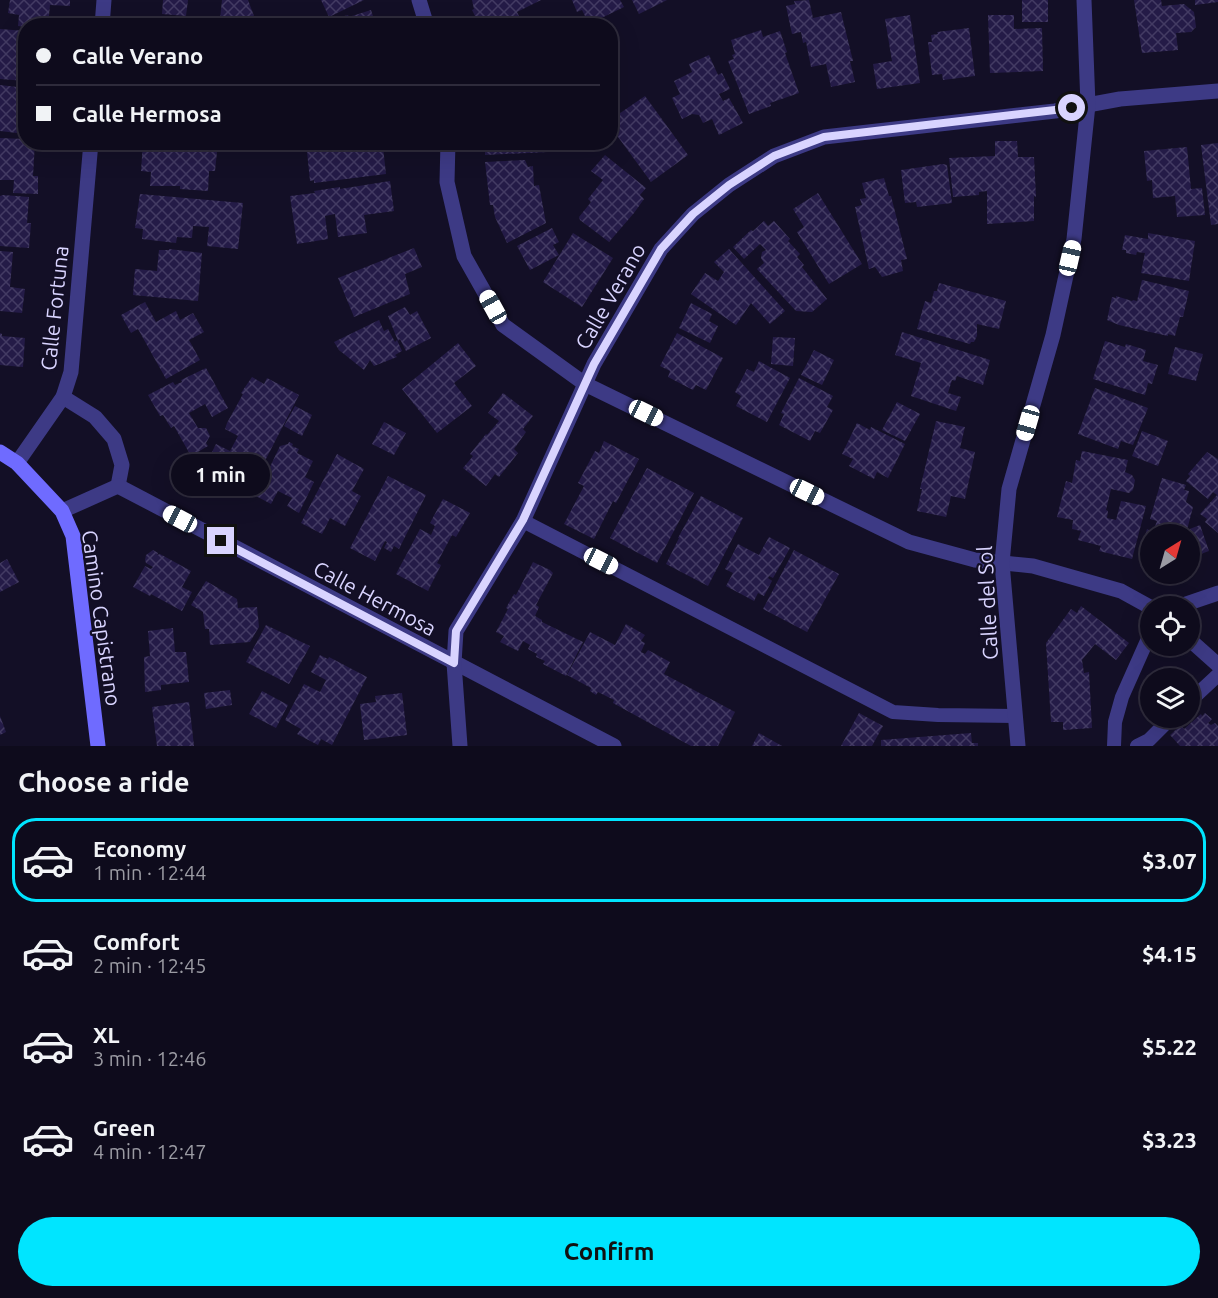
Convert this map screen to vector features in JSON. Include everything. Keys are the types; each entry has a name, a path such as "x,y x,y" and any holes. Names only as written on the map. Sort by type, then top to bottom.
{"main road":[{"name":"Camino Capistrano","path":"0,452 17,463 62,511 73,536 98,746"}],"street":[{"path":"103,18 104,0"},
{"path":"419,0 424,18"},
{"name":"Calle del Sol","path":"1018,746 1002,563 1009,489 1053,335 1074,239 1088,105 1084,0"},
{"name":"Calle Verano","path":"460,746 454,663 456,631 523,520 594,364 661,249 693,214 729,185 774,156 824,137 1055,111 1120,99 1218,91"},
{"name":"Calle Fortuna","path":"17,463 63,397 70,372 90,150"},
{"path":"448,150 447,182 464,256 503,325 585,384 909,542 975,560 1033,566 1121,591 1140,601"},
{"path":"62,511 118,486 122,465 114,439 95,417 63,397"},
{"name":"Calle Hermosa","path":"118,486 614,746"},
{"path":"1200,599 1218,593"},
{"path":"1200,648 1218,665"}],"lane":[{"path":"523,520 893,712 1015,716"},
{"path":"1114,746 1115,722 1122,697 1140,656"},
{"path":"1200,692 1218,675"},
{"path":"1137,746 1149,740 1161,728"}],"building":[{"path":"10,0 70,0 70,6 50,5 49,18 19,18 19,15 8,13"},
{"path":"163,0 188,0 186,16 162,14"},
{"path":"222,0 248,0 255,18 220,18"},
{"path":"321,0 364,0 329,17"},
{"path":"472,0 541,0 517,12 520,18 476,18 472,10 474,9"},
{"path":"572,0 620,0 624,7 601,18 586,18 582,10 577,12"},
{"path":"632,0 667,0 639,14"},
{"path":"809,0 813,18 841,12 853,61 850,61 855,82 831,87 826,64 811,67 806,42 803,43 801,32 792,34 786,6 795,4 794,1"},
{"path":"1022,0 1048,0 1048,22 1022,22"},
{"path":"1134,0 1161,0 1162,6 1184,4 1194,12 1196,27 1191,32 1176,33 1178,50 1142,53"},
{"path":"1195,0 1218,0 1218,2 1195,5"},
{"path":"371,10 374,18 341,17 348,15 349,17"},
{"path":"910,15 920,83 877,89 873,64 892,61 885,19"},
{"path":"988,15 1014,15 1014,29 1042,28 1043,71 990,73"},
{"path":"969,28 975,76 943,80 942,74 932,75 928,42 932,42 931,35 938,34 937,32"},
{"path":"0,29 18,30 18,80 0,79"},
{"path":"761,30 763,37 780,31 799,93 770,103 771,106 749,114 728,61 734,59 732,55 735,54 731,40"},
{"path":"709,55 718,75 722,73 730,89 719,94 723,101 729,98 743,123 719,135 712,119 703,123 699,115 692,114 682,119 672,98 680,94 674,81 692,72 689,64"},
{"path":"0,85 18,87 17,133 0,131"},
{"path":"645,96 688,155 651,182 618,137 618,115"},
{"path":"0,138 18,139 18,150 35,150 33,176 38,176 38,194 13,193 14,180 0,180"},
{"path":"995,141 1017,141 1018,157 1034,157 1036,197 1034,196 1034,221 987,224 987,191 979,192 979,195 953,197 949,158 995,156"},
{"path":"1218,143 1218,224 1211,225 1201,145"},
{"path":"1187,147 1191,189 1202,188 1205,215 1177,217 1175,196 1153,198 1152,180 1147,181 1144,151"},
{"path":"142,150 217,152 215,171 209,171 208,191 180,189 180,186 150,186 151,172 141,171"},
{"path":"307,150 383,150 386,174 314,183 314,180 310,181"},
{"path":"485,150 548,150 548,152 485,155"},
{"path":"605,155 646,188 640,195 644,199 609,242 579,217 591,202 588,199 603,180 591,171"},
{"path":"525,160 528,167 533,166 534,186 539,185 546,223 507,243 495,217 493,205 490,205 485,162"},
{"path":"947,165 952,203 917,207 916,202 905,203 901,170"},
{"path":"884,178 889,196 891,196 907,259 901,260 903,271 882,277 875,267 869,269 855,207 862,205 860,199 866,198 862,183"},
{"path":"390,181 394,211 364,215 367,233 338,237 335,214 325,216 328,239 297,244 290,196"},
{"path":"818,193 862,264 829,284 797,232 804,227 793,209"},
{"path":"140,194 243,203 238,249 207,246 209,227 193,226 192,238 177,237 176,243 142,239 143,229 135,228"},
{"path":"0,196 29,197 27,223 31,223 29,248 0,246"},
{"path":"764,221 768,226 774,221 790,239 788,241 800,254 797,257 804,265 802,267 827,299 812,312 796,311 757,269 764,263 761,258 762,252 766,250 760,244 744,259 733,247"},
{"path":"552,228 559,242 553,245 559,255 530,270 517,246"},
{"path":"573,233 613,258 582,307 543,282"},
{"path":"1148,233 1195,241 1189,281 1141,273 1145,253 1137,252 1136,255 1122,250 1125,235 1148,239"},
{"path":"414,248 422,267 405,274 410,294 354,317 338,278"},
{"path":"729,249 785,311 770,324 751,303 736,325 691,294 705,273 718,281 724,272 714,262"},
{"path":"159,250 202,253 198,301 133,295 135,269 157,271"},
{"path":"0,251 13,252 10,287 25,289 22,313 0,311"},
{"path":"1142,280 1189,291 1183,317 1180,317 1175,336 1119,325 1107,320 1112,297 1137,301"},
{"path":"939,283 1006,301 999,329 977,324 977,336 970,344 917,329 925,301 931,303"},
{"path":"145,302 156,322 176,311 180,320 193,313 204,332 189,340 200,360 166,379 138,329 131,333 121,315"},
{"path":"691,303 712,314 709,321 718,326 710,343 679,328"},
{"path":"405,307 410,315 417,311 431,338 406,351 400,339 398,341 388,316"},
{"path":"379,320 384,331 388,329 395,342 397,340 402,351 395,355 397,357 374,366 370,360 364,370 339,350 334,342"},
{"path":"902,332 990,360 983,385 957,376 955,381 952,380 948,393 961,397 956,411 911,396 921,363 895,355"},
{"path":"0,333 2,336 25,338 23,367 0,365"},
{"path":"677,333 723,358 706,390 696,385 693,390 668,377 670,371 660,366"},
{"path":"773,337 795,338 793,366 771,364"},
{"path":"1105,341 1146,350 1143,361 1158,365 1152,384 1148,383 1145,395 1093,379"},
{"path":"458,343 476,366 454,383 472,406 437,433 402,389"},
{"path":"1175,347 1203,354 1196,381 1168,374"},
{"path":"814,350 834,360 822,385 801,375"},
{"path":"759,361 790,378 767,422 736,406 741,396 735,392 747,369 754,372"},
{"path":"206,368 228,408 212,417 205,404 189,413 198,428 206,428 210,436 206,443 208,446 191,456 174,426 171,428 163,415 160,416 148,395 173,382 175,385 182,382 181,380"},
{"path":"252,377 264,384 267,378 299,395 253,484 225,469 216,486 199,478 216,444 230,451 238,436 225,429 243,394 241,393"},
{"path":"799,378 833,396 827,407 833,410 820,433 815,431 810,441 779,425 784,414 781,413"},
{"path":"1095,388 1148,408 1133,445 1121,441 1118,449 1078,434"},
{"path":"503,393 533,416 523,429 526,432 514,449 518,453 499,477 495,474 486,486 463,468 473,456 470,454 499,421 488,413"},
{"path":"897,402 920,414 905,441 882,430"},
{"path":"295,406 312,415 302,436 284,426"},
{"path":"936,421 965,427 960,448 975,452 965,499 951,496 946,517 917,511"},
{"path":"384,422 406,433 394,455 372,444"},
{"path":"857,423 870,430 871,427 905,444 888,478 877,472 874,479 849,466 853,459 842,454"},
{"path":"1142,431 1168,441 1158,466 1132,456"},
{"path":"604,441 639,459 616,503 613,501 594,539 564,524 584,486 578,483 595,451 599,453"},
{"path":"289,442 299,449 297,453 313,461 305,477 314,482 299,513 287,506 292,498 278,491 271,504 256,496 280,446"},
{"path":"1082,451 1128,460 1125,472 1132,475 1135,480 1133,490 1129,493 1111,489 1106,510 1108,511 1107,518 1116,520 1121,501 1146,506 1132,559 1099,551 1101,546 1078,540 1081,531 1072,529 1073,520 1057,517 1066,481 1072,483 1076,460 1080,461"},
{"path":"1207,452 1218,459 1218,533 1205,522 1207,519 1200,514 1217,495 1213,492 1208,499 1186,481 1190,476 1188,474"},
{"path":"337,454 364,469 352,491 361,496 345,526 330,518 322,534 301,523"},
{"path":"647,468 694,493 657,563 610,538"},
{"path":"388,476 426,495 399,549 394,546 391,552 384,548 387,542 385,541 375,561 350,548"},
{"path":"1162,478 1186,485 1184,490 1189,491 1186,502 1193,507 1189,524 1156,524 1157,521 1150,519"},
{"path":"701,496 743,518 708,586 666,564"},
{"path":"443,499 470,513 456,537 452,535 437,563 441,565 428,591 396,574 420,529 431,535 435,526 430,523"},
{"path":"1200,525 1209,551 1200,554"},
{"path":"769,537 790,548 773,578 769,576 768,578 772,581 764,596 758,593 754,601 726,586 733,573 725,569 738,544 759,555"},
{"path":"153,550 158,553 157,555 160,554 191,571 182,587 192,592 182,611 133,587 145,566 151,569 153,567 145,560 146,555"},
{"path":"794,550 839,574 807,632 763,609"},
{"path":"7,559 19,582 0,592 0,563"},
{"path":"533,562 553,573 536,605 539,607 535,616 542,622 583,642 566,676 543,664 545,661 536,657 537,654 528,649 530,645 523,641 518,651 500,642 504,636 496,632 508,609 506,608 514,594 516,595"},
{"path":"206,581 237,599 238,608 257,607 259,627 250,642 210,645 209,629 205,629 203,612 191,605"},
{"path":"1081,606 1129,643 1116,660 1095,644 1082,660 1084,673 1089,672 1092,728 1063,730 1063,722 1051,722 1046,643 1071,609 1077,613"},
{"path":"626,624 645,635 641,641 645,643 641,652 645,654 648,650 670,662 664,674 735,712 718,746 691,746 613,703 614,700 598,692 596,695 590,691 591,688 567,675 590,632 615,645"},
{"path":"266,625 310,646 289,684 246,662"},
{"path":"173,628 175,652 186,652 189,682 161,685 161,690 145,692 144,657 150,656 148,631"},
{"path":"320,655 328,659 329,657 367,677 332,745 321,739 318,745 297,734 301,729 285,720 304,684 320,692 326,680 311,672"},
{"path":"230,690 232,705 206,709 204,693"},
{"path":"262,691 288,705 276,728 249,714"},
{"path":"402,693 407,735 364,740 360,704 376,702 375,696"},
{"path":"189,702 194,746 157,746 152,707"},
{"path":"859,713 883,726 872,746 841,746"},
{"path":"1205,713 1212,719 1208,723 1211,725 1215,723 1218,726 1218,746 1180,746 1170,735 1178,728 1200,728 1200,715"},
{"path":"0,716 6,732 0,735"},
{"path":"759,733 782,746 752,746"},
{"path":"971,733 972,743 978,743 978,746 881,746 881,740"}],"route":[{"path":"221,541 454,663 456,631 523,520 594,364 661,249 693,214 729,185 774,156 824,137 1072,108"}]}
